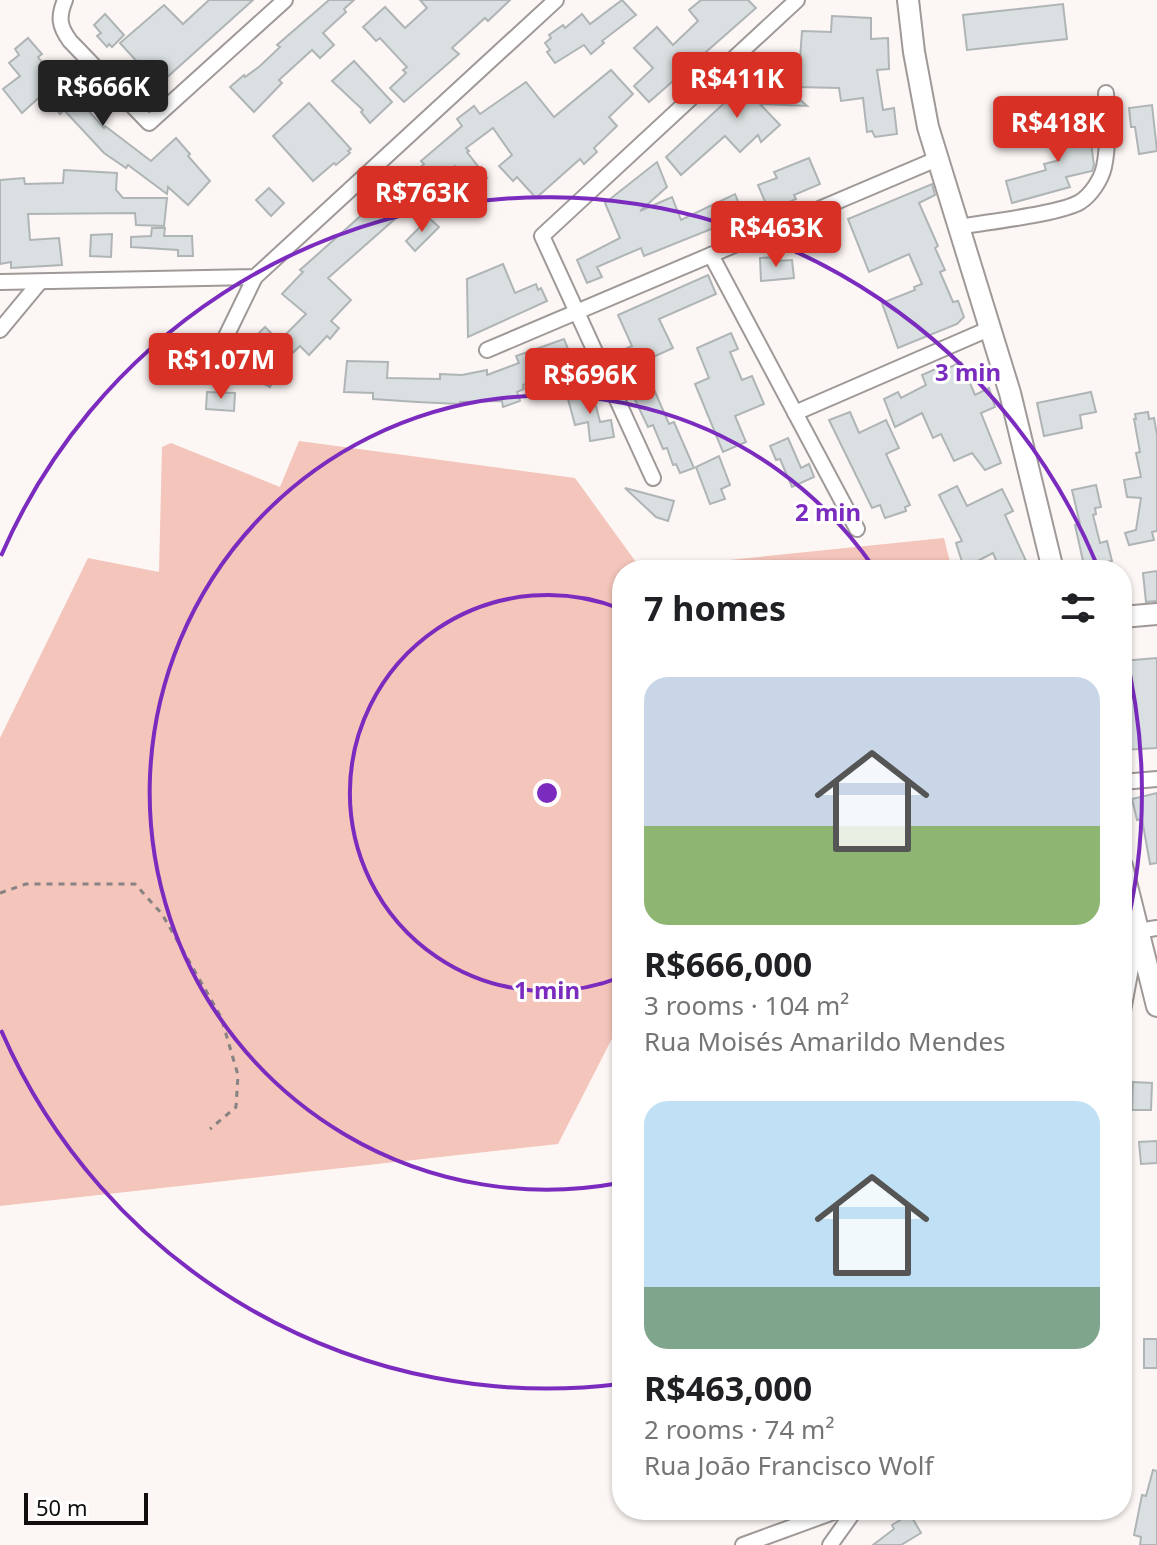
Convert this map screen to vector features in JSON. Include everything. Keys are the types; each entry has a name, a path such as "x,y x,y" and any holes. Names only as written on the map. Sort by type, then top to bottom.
{"main road":[{"path":"908,0 920,87 937,159 1022,434 1051,560"},
{"path":"1132,616 1157,614"},
{"path":"1132,890 1148,929 1157,1006"}],"street":[{"path":"65,0 59,15 61,28 149,123 285,0"},
{"path":"217,355 255,277 556,0"},
{"path":"653,478 542,236 797,0"},
{"path":"959,227 1080,202 1094,189 1103,170 1107,143 1106,93"},
{"path":"487,350 937,159"},
{"path":"711,255 857,529"},
{"path":"0,282 255,277"},
{"path":"0,330 39,283"},
{"path":"795,413 991,328"},
{"path":"1132,781 1157,779"},
{"path":"1132,983 1148,929"},
{"path":"743,1545 812,1520"},
{"path":"830,1545 848,1520"}],"path":[{"path":"0,893 26,884 135,884 162,914 221,1017 238,1075 236,1107 210,1129"}],"shaded area":[{"path":"299,441 575,478 634,560 612,560 612,1039 558,1144 0,1206 0,738 88,558 159,572 162,447 171,443 280,487"},
{"path":"944,538 950,560 729,560"}],"building":[{"path":"209,0 253,0 144,98 127,79 141,66 120,43 164,5 183,24"},
{"path":"329,0 354,0 323,33 334,45 320,58 312,50 279,80 282,83 254,112 230,87 260,66 280,47 277,45"},
{"path":"420,0 510,0 452,48 459,54 404,102 390,88 406,73 403,70 407,67 380,38 376,41 363,27 385,7 405,28 427,8"},
{"path":"622,0 636,15 602,41 604,43 591,54 584,45 555,63 545,43 551,38 549,35 563,25 565,28 582,14 590,24"},
{"path":"701,0 748,0 756,8 649,102 634,86 653,68 634,48 657,27 673,45 698,21 689,10"},
{"path":"1063,4 1067,39 967,50 963,15"},
{"path":"105,14 124,35 112,47 109,44 107,47 97,36 101,33 94,25"},
{"path":"832,16 871,18 871,39 888,38 889,69 877,70 883,110 894,108 897,134 875,137 872,131 867,132 863,98 841,101 839,88 798,87 802,31 831,32"},
{"path":"28,38 42,54 38,57 64,91 72,84 81,95 77,98 104,128 151,161 176,138 210,181 188,205 168,187 167,194 128,165 126,168 104,153 64,110 60,114 43,94 22,113 3,89 20,76 9,63 19,55 15,49"},
{"path":"354,61 392,102 370,123 361,112 363,110 332,81"},
{"path":"763,67 807,106 760,104 780,125 761,142 758,135 740,152 725,136 681,175 666,157"},
{"path":"611,70 633,94 609,117 617,126 594,148 597,152 584,164 580,159 536,198 517,177 513,181 499,166 512,155 493,128 466,148 487,178 476,188 455,166 328,278 351,300 331,321 339,328 330,339 327,336 309,355 300,346 280,365 270,387 238,370 247,345 265,327 279,341 306,314 282,294 303,272 300,270 402,179 405,182 424,164 421,161 462,126 457,119 474,106 480,114 526,82 554,117"},
{"path":"309,103 351,149 336,165 334,163 313,181 273,136"},
{"path":"1152,105 1157,151 1139,154 1129,108"},
{"path":"1088,121 1094,165 1092,171 1066,177 1070,187 1012,203 1006,181 1046,170 1044,164 1060,160 1054,126"},
{"path":"809,158 820,184 794,195 796,199 769,211 758,185 777,178 774,172"},
{"path":"657,162 667,187 640,211 672,197 681,220 735,194 742,211 735,214 739,221 722,228 721,225 644,256 641,248 597,267 602,277 587,283 577,260 620,238 605,203"},
{"path":"64,170 117,173 116,190 123,198 167,198 164,226 136,225 135,213 28,214 30,240 59,238 62,265 11,268 11,262 0,264 0,180 24,178 25,184 63,183"},
{"path":"932,184 935,195 919,203 938,246 935,248 945,270 940,272 953,302 958,301 964,317 957,324 898,348 882,303 915,290 914,287 922,284 909,254 869,272 848,219"},
{"path":"269,188 284,203 271,216 256,200"},
{"path":"429,218 439,227 415,251 406,241"},
{"path":"152,228 165,228 164,236 192,236 193,256 178,256 178,250 131,247 131,237 151,236"},
{"path":"112,234 111,257 90,256 91,235"},
{"path":"776,257 776,261 792,260 794,278 761,281 760,258"},
{"path":"503,264 515,293 536,284 547,301 468,337 467,279"},
{"path":"708,275 716,294 659,319 673,348 642,362 669,424 674,422 694,468 680,473 676,464 673,465 667,448 663,449 653,425 648,427 625,379 616,353 632,346 618,315"},
{"path":"731,333 738,349 730,352 742,380 752,376 764,404 735,416 746,442 723,452 695,384 709,378 697,348"},
{"path":"564,339 570,354 563,357 577,392 561,398 551,373 523,385 524,389 517,392 520,401 503,407 502,401 460,404 417,402 373,399 373,393 344,392 347,361 388,362 387,378 440,379 440,374 462,375 487,370 487,375 519,363 516,356"},
{"path":"961,362 975,395 989,388 995,407 981,413 1001,463 985,470 972,453 954,461 941,434 933,438 922,413 895,427 884,399 898,392 901,398 926,385 922,375 940,367 942,371"},
{"path":"592,390 600,422 611,420 614,437 590,441 588,422 575,425 568,399"},
{"path":"207,392 235,393 234,411 206,409"},
{"path":"1091,392 1096,412 1080,415 1082,428 1044,436 1037,403"},
{"path":"850,412 859,433 886,420 899,448 886,454 910,505 905,507 906,511 885,518 880,505 872,508 829,420"},
{"path":"1148,412 1149,419 1154,418 1157,435 1157,531 1152,532 1154,540 1129,545 1125,533 1136,530 1141,498 1127,497 1124,480 1141,477 1134,419 1135,414"},
{"path":"788,438 801,468 809,464 814,477 792,487 780,459 776,460 770,446"},
{"path":"719,456 730,485 721,489 725,499 710,504 696,467"},
{"path":"1096,485 1101,507 1095,508 1096,514 1093,515 1100,543 1107,541 1112,560 1083,560 1075,525 1080,524 1072,490"},
{"path":"957,486 967,506 1002,489 1013,511 1005,515 1026,560 996,560 993,553 979,560 961,560 956,543 962,541 939,495"},
{"path":"625,488 674,501 668,521 656,517"},
{"path":"1157,571 1157,601 1146,602 1143,573"},
{"path":"1157,658 1157,748 1132,749 1132,660"},
{"path":"1157,793 1157,863 1150,864 1142,819 1137,820 1132,799"},
{"path":"1133,1082 1152,1083 1151,1110 1132,1110"},
{"path":"1157,1141 1157,1163 1141,1164 1139,1142"},
{"path":"1144,1339 1157,1339 1157,1368 1144,1368"},
{"path":"1153,1470 1157,1471 1157,1545 1140,1545 1141,1537 1134,1535 1142,1495 1146,1496"},
{"path":"900,1520 913,1520 921,1533 901,1545 873,1545 894,1529 892,1525"}]}
